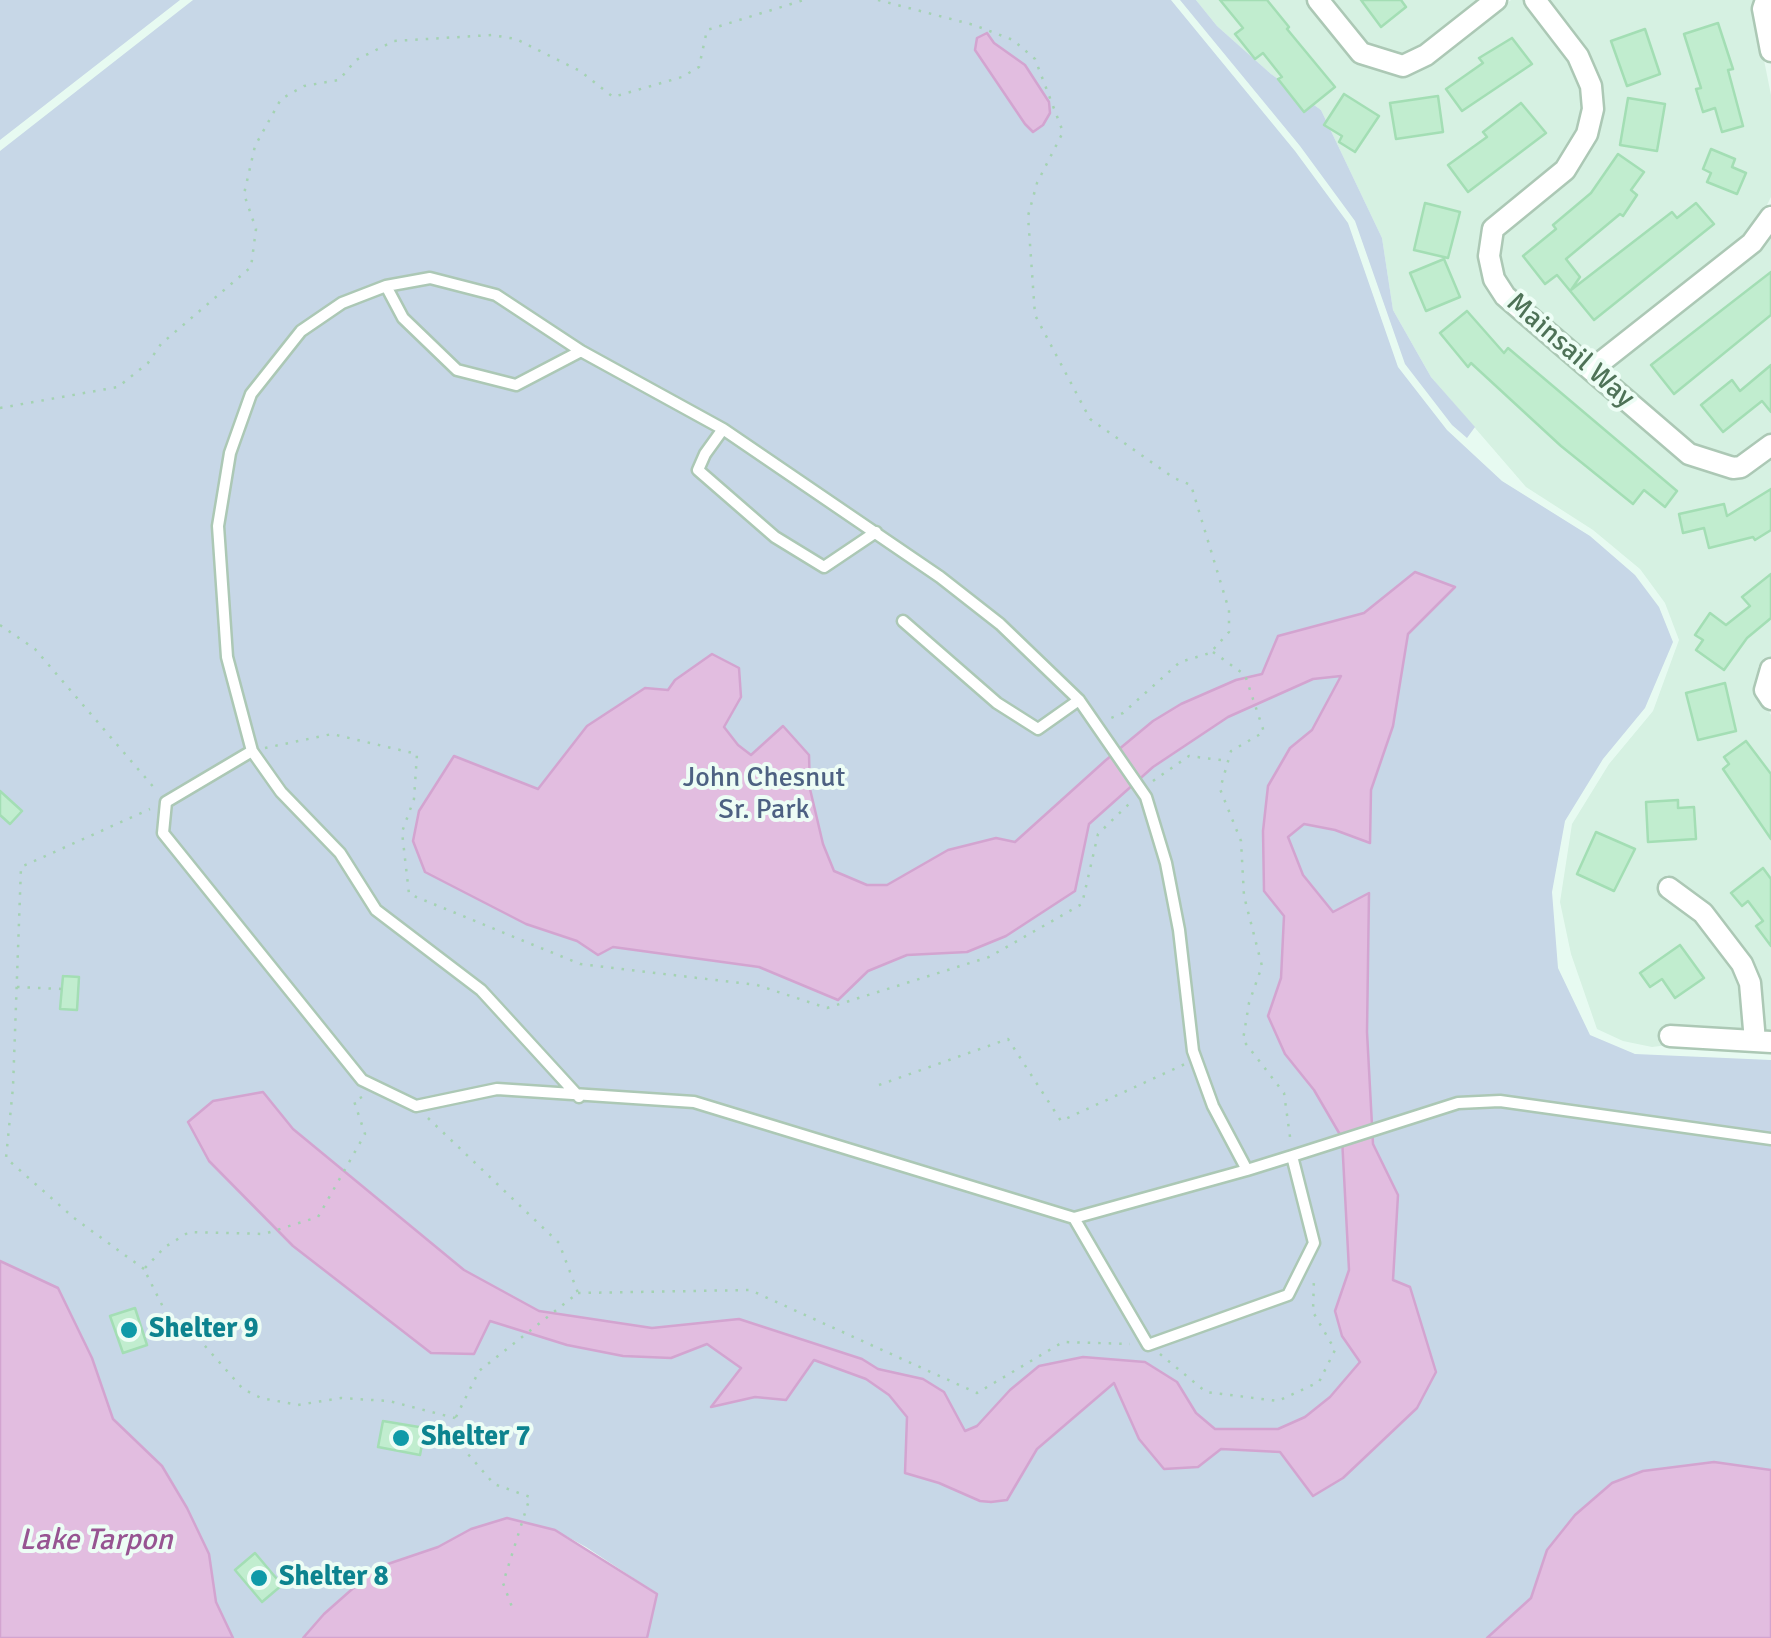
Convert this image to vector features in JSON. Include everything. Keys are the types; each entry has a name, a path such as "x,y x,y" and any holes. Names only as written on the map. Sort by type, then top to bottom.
{"street":[{"path":"1318,0 1362,52 1403,66 1426,56 1496,0"},
{"name":"Mainsail Way","path":"1535,0 1578,56 1591,86 1594,109 1587,134 1566,170 1493,229 1488,256 1494,279 1506,296 1689,454 1734,468 1771,446"},
{"path":"1766,0 1762,9 1771,51"},
{"path":"1591,370 1752,244 1771,217"},
{"path":"1770,669 1765,690 1771,699"},
{"path":"1669,888 1703,913 1742,964 1763,1042 1670,1036"}],"lane":[{"path":"579,1096 481,990 376,910 340,853 281,792 252,750 227,657 218,526 230,452 250,394 302,331 342,303 386,286 430,278 496,295 581,352 723,430 876,532 1000,624 1079,700 1140,788 1166,863 1196,1059 1213,1106 1247,1170"},
{"path":"386,286 402,318 458,370 516,385 581,352"},
{"path":"723,430 698,470 775,537 824,567 876,532"},
{"path":"903,622 996,704 1038,729 1079,700"},
{"path":"252,750 166,802 163,833 362,1080 416,1106 496,1089 694,1102 1074,1218 1247,1170 1458,1102 1500,1101 1771,1139"},
{"path":"1074,1218 1148,1345 1288,1296 1314,1244 1292,1156"}],"path":[{"path":"0,408 118,387 148,364 161,344 251,268 256,229 244,194 255,146 281,99 304,86 340,80 356,60 394,41 492,34 516,40 580,71 612,97 682,77 699,67 707,30 804,0"},
{"path":"878,0 1012,40 1035,59 1063,132 1037,183 1028,216 1035,315 1090,419 1174,478 1191,485 1229,610 1229,632 1212,651 1180,662 1123,713 1109,719 1090,716"},
{"path":"0,625 35,649 166,802 21,867 13,1086 6,1158 74,1218 144,1269 168,1319 198,1338 243,1389 260,1398 298,1406 341,1398 389,1401 455,1418"},
{"path":"1212,651 1245,675 1264,732 1231,751 1220,789 1241,841 1244,896 1262,966 1249,1004 1244,1040 1284,1092 1292,1156"},
{"path":"252,750 332,734 416,754 414,799 402,832 409,894 580,964 757,985 827,1008 989,957 1082,904 1098,834 1140,788 1189,756 1228,762"},
{"path":"16,986 62,989"},
{"path":"878,1085 1008,1039 1061,1121 1196,1059"},
{"path":"144,1269 189,1232 264,1234 318,1217 365,1134 354,1101 365,1095 368,1083"},
{"path":"416,1106 559,1242 578,1293"},
{"path":"512,1606 504,1583 530,1497 494,1484 461,1446 455,1418 480,1371 578,1293 750,1290 977,1393 1064,1342 1148,1345 1206,1392 1278,1401 1319,1382 1335,1350 1314,1312 1314,1278"}],"shaded area":[{"path":"1196,0 1308,0 1355,58 1408,74 1432,63 1511,0 1524,0 1570,60 1582,87 1584,107 1579,130 1558,163 1480,253 1590,382 1727,478 1740,479 1771,457 1771,657 1764,658 1758,667 1758,694 1771,715 1771,1033 1763,1033 1742,984 1745,1032 1662,1026 1662,1044 1669,1045 1652,1047 1623,1041 1597,1029 1571,954 1560,902 1572,824 1609,764 1653,711 1679,640 1665,603 1640,569 1593,530 1526,487 1431,377 1393,310 1382,238 1321,110 1271,74 1217,26","holes":["1667,875 1709,908 1741,982 1697,919 1658,889"]},
{"path":"1330,0 1481,0 1421,47 1402,56 1366,45"},
{"path":"1546,0 1756,0 1754,10 1771,95 1771,197 1758,223 1590,358 1512,290 1502,276 1498,257 1501,234 1602,112"},
{"path":"1771,236 1771,433 1733,459 1693,446 1605,371 1758,251"}],"green space":[{"path":"0,0 180,0 0,140"},
{"name":"John Chesnut Sr. Park","path":"193,0 1171,0 1295,151 1348,223 1398,367 1447,430 1502,481 1590,536 1635,575 1659,607 1673,642 1645,708 1603,759 1565,821 1552,892 1558,968 1590,1035 1635,1054 1771,1060 1771,1470 1756,1467 1575,1515 1547,1550 1531,1598 1487,1638 647,1638 656,1593 586,1547 555,1530 471,1529 324,1614 303,1638 233,1638 216,1602 209,1554 187,1508 162,1466 113,1419 92,1358 58,1288 0,1261 0,151"},
{"path":"1180,0 1196,0 1217,26 1271,74 1321,110 1382,238 1393,310 1431,377 1475,427 1467,438 1452,425 1405,364 1355,221 1300,146"}],"water":[{"path":"987,33 994,43 1025,65 1049,102 1050,113 1033,132 975,50 977,38"},
{"path":"1415,572 1455,587 1408,634 1393,726 1371,790 1370,843 1304,824 1288,837 1303,875 1333,912 1369,893 1367,1032 1373,1144 1398,1195 1393,1280 1410,1287 1436,1372 1417,1408 1343,1478 1313,1496 1280,1452 1221,1449 1198,1467 1164,1469 1139,1439 1114,1383 1037,1449 1007,1500 991,1502 905,1473 907,1417 889,1395 866,1379 814,1360 786,1400 755,1397 711,1407 741,1368 707,1344 671,1358 623,1356 567,1345 490,1321 474,1354 431,1353 293,1246 209,1161 188,1122 213,1101 263,1092 293,1129 464,1270 539,1311 652,1328 739,1319 862,1359 878,1369 923,1379 944,1392 965,1431 977,1426 1039,1366 1083,1357 1145,1362 1177,1382 1196,1413 1215,1429 1278,1429 1305,1417 1330,1397 1360,1362 1342,1336 1335,1311 1349,1270 1342,1138 1314,1090 1285,1054 1268,1016 1281,978 1284,916 1264,891 1263,831 1268,786 1290,748 1312,730 1341,676 1313,679 1228,717 1153,767 1089,824 1075,891 1006,936 967,952 907,955 868,971 838,1000 759,967 613,947 598,955 577,941 526,924 425,872 413,841 419,811 454,756 538,789 587,726 645,688 668,690 675,680 712,654 739,668 741,697 724,727 751,755 783,726 809,755 810,789 834,871 867,885 887,885 948,850 996,838 1015,842 1153,721 1236,680 1262,674 1278,636 1364,613"},
{"name":"Lake Tarpon","path":"0,1261 58,1288 92,1358 113,1419 162,1466 187,1508 209,1554 216,1602 233,1638 0,1638"},
{"path":"1714,1462 1771,1470 1771,1638 1487,1638 1531,1598 1547,1550 1575,1515 1612,1483 1643,1471"},
{"path":"507,1518 555,1530 657,1594 647,1638 303,1638 376,1568"}],"building":[{"path":"1220,0 1267,0 1335,87 1304,112 1263,53 1255,59 1235,34 1243,28"},
{"path":"1361,0 1401,0 1406,7 1381,27"},
{"path":"1718,23 1733,69 1728,70 1743,126 1722,132 1715,108 1703,112 1696,89 1701,88 1684,34"},
{"path":"1645,29 1660,74 1627,86 1611,41"},
{"path":"1512,38 1532,64 1462,111 1446,89 1483,63 1479,58"},
{"path":"1344,94 1379,116 1355,152 1339,142 1342,136 1324,125"},
{"path":"1438,96 1443,132 1396,139 1390,103"},
{"path":"1628,98 1665,104 1657,151 1620,145"},
{"path":"1521,103 1546,133 1468,192 1448,165 1487,137 1483,132"},
{"path":"1711,149 1735,159 1732,167 1746,173 1737,194 1707,182 1711,173 1703,169"},
{"path":"1618,154 1644,172 1631,190 1637,195 1623,216 1620,214 1566,259 1580,277 1571,290 1672,212 1677,218 1696,203 1714,224 1594,320 1557,275 1545,284 1523,256 1591,193"},
{"path":"1425,203 1460,212 1448,258 1414,250"},
{"path":"1444,259 1460,297 1426,311 1410,273"},
{"path":"1771,272 1771,315 1674,394 1651,365"},
{"path":"1467,311 1504,353 1508,348 1677,491 1665,507 1644,490 1633,504 1561,446 1471,363 1468,367 1440,333"},
{"path":"1771,365 1771,412 1762,401 1723,432 1701,405 1732,380 1740,391"},
{"path":"1771,489 1771,530 1755,540 1753,537 1709,548 1704,528 1683,533 1679,514 1724,504 1727,516"},
{"path":"1771,574 1771,618 1747,638 1724,670 1696,650 1703,640 1695,635 1710,613 1726,625 1750,606 1742,597"},
{"path":"1725,683 1736,731 1698,740 1686,693"},
{"path":"1746,741 1771,774 1771,839 1723,769 1729,764 1724,757"},
{"path":"0,791 22,811 10,824 0,815"},
{"path":"1678,800 1678,808 1694,807 1696,839 1648,842 1646,802"},
{"path":"1596,832 1635,849 1614,891 1577,874"},
{"path":"1763,868 1771,879 1771,946 1756,926 1763,921 1748,901 1742,906 1731,893"},
{"path":"1680,945 1704,978 1675,998 1662,979 1650,987 1640,973"},
{"path":"63,976 79,977 77,1010 60,1009"},
{"name":"Shelter 9","path":"135,1308 147,1345 123,1353 110,1316"},
{"name":"Shelter 7","path":"383,1421 425,1428 420,1455 378,1447"},
{"name":"Shelter 8","path":"255,1553 282,1585 262,1602 235,1570"}],"place":[{"name":"Shelter 9","path":"129,1330"},
{"name":"Shelter 7","path":"401,1438"},
{"name":"Shelter 8","path":"259,1578"}]}
